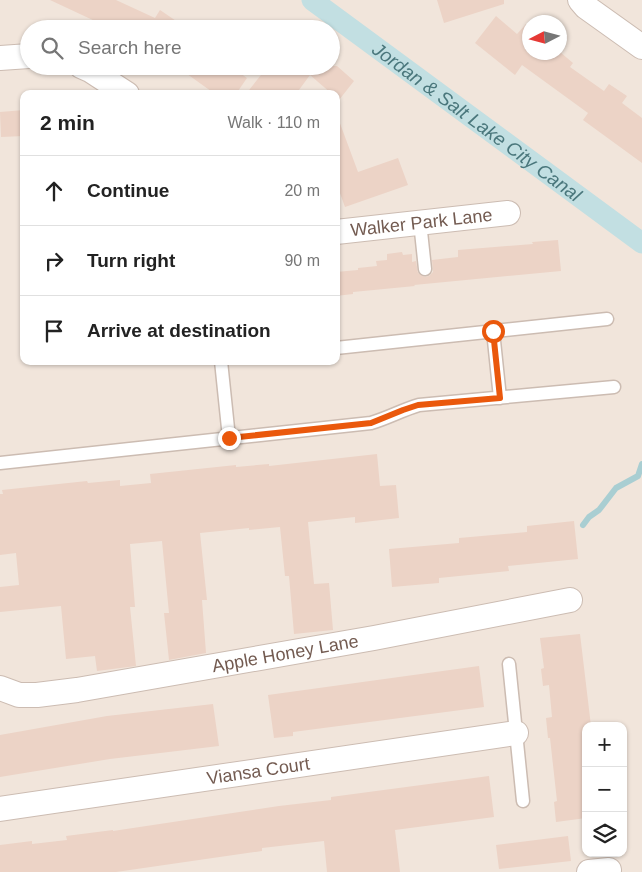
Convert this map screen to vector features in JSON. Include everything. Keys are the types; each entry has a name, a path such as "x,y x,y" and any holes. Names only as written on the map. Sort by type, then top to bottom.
{"street":[{"path":"580,0 586,7 642,47"},
{"path":"0,58 20,57"},
{"path":"98,75 120,90"},
{"name":"Walker Park Lane","path":"340,232 508,213"},
{"name":"Apple Honey Lane","path":"0,688 20,695 77,690 374,638 570,600"},
{"name":"Viansa Court","path":"0,809 516,733"}],"lane":[{"path":"420,222 425,269"},
{"path":"340,348 607,319"},
{"path":"493,331 500,398"},
{"path":"221,365 229,438"},
{"path":"0,463 371,423 418,405 614,387"},
{"path":"509,664 523,801"}],"shaded area":[{"path":"0,0 642,0 642,872 0,872"}],"building":[{"path":"50,0 116,0 155,18 160,10 175,20 93,20"},
{"path":"437,0 504,0 504,4 444,23"},
{"path":"496,16 517,34 522,28 522,60 567,60 567,58 573,63 570,67 604,91 609,84 627,96 622,103 642,118 642,163 583,120 588,113 522,65 515,75 475,43"},
{"path":"340,69 354,81 340,99 340,90 327,90 310,75 340,75"},
{"path":"189,75 243,75 247,78 239,90 209,90"},
{"path":"261,75 310,75 299,90 249,90"},
{"path":"20,110 20,136 1,137 0,112"},
{"path":"340,123 358,172 398,158 408,185 345,207 340,193"},
{"path":"558,240 561,271 414,285 353,292 353,294 340,296 340,272 377,266 376,261 387,260 387,254 402,252 403,255 412,254 412,262 416,261 418,273 425,277 433,272 432,260 458,257 458,250 533,244 532,242"},
{"path":"377,454 380,486 396,485 399,518 355,523 355,517 308,522 314,584 329,583 333,630 294,634 289,576 285,576 280,527 200,533 207,600 202,600 206,653 169,660 164,613 169,613 162,541 130,544 135,607 130,607 136,666 97,671 95,656 66,659 61,606 0,612 0,587 19,585 16,553 0,555 0,494 3,494 2,490 87,481 88,483 120,480 120,486 151,483 150,474 236,465 236,467 269,464 269,466"},
{"path":"574,521 578,559 508,566 509,571 439,578 439,583 392,587 389,549 459,543 459,538 527,532 527,526"},
{"path":"580,634 591,722 582,722 582,819 556,822 554,802 557,801 546,718 552,717 549,685 543,686 541,669 544,668 540,638"},
{"path":"479,666 484,707 293,732 293,736 274,738 268,695"},
{"path":"213,704 219,746 110,759 0,777 0,735 107,716"},
{"path":"489,776 494,817 395,830 400,872 327,872 324,841 262,848 262,851 116,872 0,872 0,845 32,841 32,844 67,840 66,836 113,831 331,800 331,797"},
{"path":"568,836 571,861 499,869 496,845"}],"waterway":[{"name":"Jordan & Salt Lake City Canal","path":"312,0 339,20"},
{"name":"Jordan & Salt Lake City Canal","path":"340,21 642,243"},
{"path":"583,525 589,517 599,510 616,488 638,476 642,464"}],"route":[{"path":"229,438 371,423 418,405 500,398 493,331"}]}
